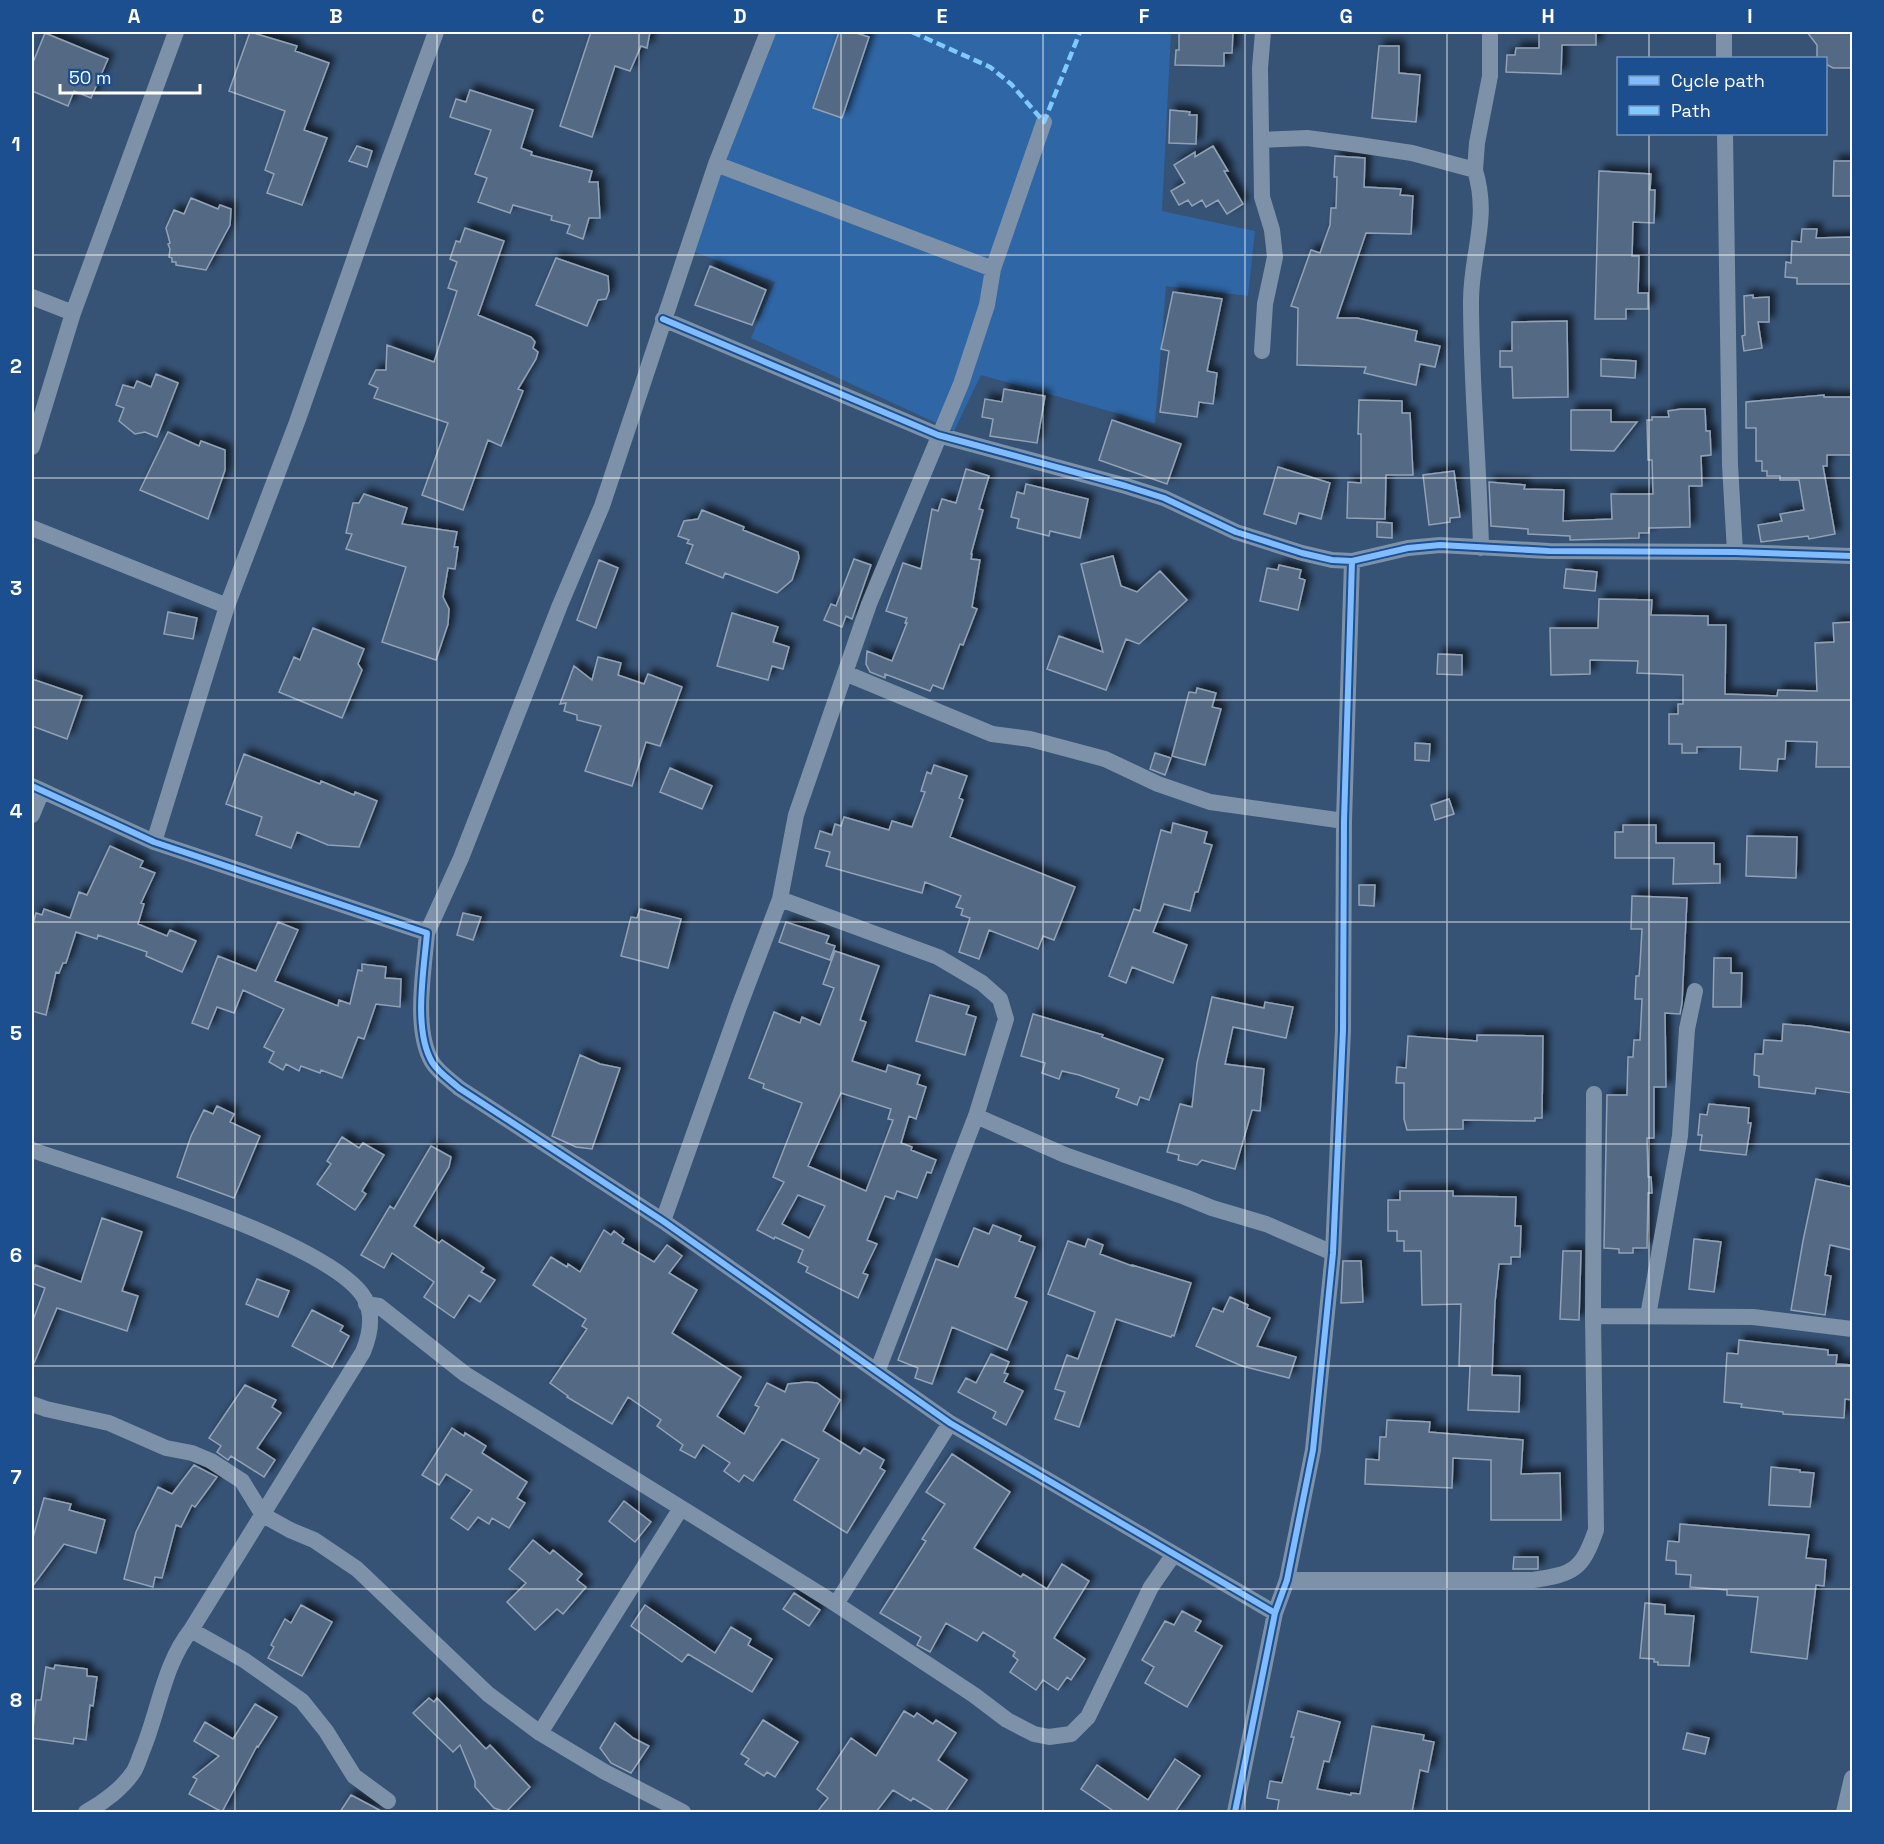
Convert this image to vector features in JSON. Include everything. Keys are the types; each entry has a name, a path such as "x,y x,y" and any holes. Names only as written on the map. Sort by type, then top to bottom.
{"street":[{"path":"32,447 73,313 176,32"},
{"path":"154,842 227,606 297,422 436,32"},
{"path":"768,32 716,164 602,506 560,605 461,858 427,933 422,1019 424,1044 433,1064 459,1088 663,1221 950,1423 1275,1613"},
{"path":"1262,351 1265,304 1275,257 1272,230 1262,197 1260,68 1263,32"},
{"path":"1481,548 1471,298 1482,211 1475,170 1477,143 1490,76 1490,32"},
{"path":"1724,32 1724,57"},
{"path":"663,1221 780,899 796,815 845,673 869,604 961,384 987,304 993,269 1044,122"},
{"path":"1725,135 1730,465 1735,552"},
{"path":"1261,140 1307,138 1359,145 1412,153 1475,170"},
{"path":"716,164 993,269"},
{"path":"32,297 73,313"},
{"path":"663,319 938,435 1164,498 1236,532 1332,560 1352,561 1407,548 1440,545 1549,551 1735,552 1852,556"},
{"path":"32,528 227,606"},
{"path":"1235,1812 1275,1613 1287,1580 1313,1450 1333,1253 1343,1030 1344,821 1352,561"},
{"path":"845,673 992,734 1030,739 1105,759 1158,783 1210,802 1344,821"},
{"path":"32,815 37,788 154,842 427,933"},
{"path":"780,899 938,957 982,982 1000,999 1006,1018 976,1116 877,1372"},
{"path":"1648,1316 1680,1136 1687,1029 1695,992"},
{"path":"1287,1580 1533,1580 1559,1576 1573,1569 1587,1555 1596,1530 1593,1316 1594,1094"},
{"path":"976,1116 1065,1155 1212,1208 1266,1224 1333,1253"},
{"path":"32,1150 231,1218 296,1248 327,1265 353,1284 365,1299 370,1334 363,1352 191,1630 180,1644 167,1676 151,1730 134,1771 102,1804 86,1812"},
{"path":"366,1304 379,1306 465,1374 836,1604 974,1695 1007,1720 1034,1734 1062,1737 1071,1734 1088,1717 1151,1587 1174,1554"},
{"path":"1593,1316 1753,1317 1852,1329"},
{"path":"32,1404 109,1423 166,1448 192,1453 211,1461 242,1481 263,1515 314,1540 357,1569 488,1694 540,1733 605,1772 683,1812"},
{"path":"836,1604 950,1423"},
{"path":"540,1733 681,1508"},
{"path":"191,1630 244,1660 302,1701 326,1731 354,1776 388,1802"},
{"path":"1844,1812 1852,1778"}],"shaded area":[{"path":"768,32 1171,32 1162,211 1255,231 1248,296 1166,286 1155,424 981,375 954,431 751,338 775,282 689,250"}],"building":[{"path":"250,32 297,46 295,51 329,63 304,130 327,138 302,205 267,193 274,174 265,170 285,111 229,91"},
{"path":"591,32 650,32 647,48 641,46 630,71 615,66 592,137 560,126"},
{"path":"839,32 853,32 869,37 842,118 813,108"},
{"path":"1179,32 1233,32 1232,53 1224,53 1224,66 1175,65 1176,50 1179,50"},
{"path":"1539,32 1596,32 1596,45 1562,45 1561,74 1506,72 1507,55 1515,55 1516,48 1539,48"},
{"path":"1807,32 1852,32 1852,68 1833,68 1827,65 1827,57 1817,57 1817,45"},
{"path":"45,33 108,59 91,98 74,91 68,106 32,91 32,65"},
{"path":"1379,46 1399,46 1399,73 1420,75 1416,122 1372,118"},
{"path":"470,90 533,110 521,148 532,152 531,155 592,171 589,182 598,182 600,218 589,218 583,239 567,233 570,225 551,220 552,216 513,205 510,213 478,202 487,178 475,174 491,130 450,117 456,99 466,102"},
{"path":"1170,110 1197,115 1196,144 1169,143"},
{"path":"357,146 372,151 367,167 349,161"},
{"path":"1213,146 1228,171 1224,171 1243,204 1227,214 1218,200 1206,207 1202,200 1192,206 1188,200 1179,205 1171,191 1185,183 1174,165 1195,152 1195,157"},
{"path":"1335,156 1365,158 1364,187 1401,189 1400,195 1413,196 1411,234 1366,233 1337,318 1357,318 1417,331 1415,341 1440,346 1435,367 1420,364 1416,385 1364,373 1366,367 1297,365 1298,308 1291,306 1311,250 1320,253 1330,225 1331,208 1336,208"},
{"path":"1834,161 1852,161 1852,196 1833,196"},
{"path":"1599,171 1651,174 1650,190 1655,190 1654,223 1633,222 1632,256 1639,256 1638,293 1648,293 1648,309 1626,309 1626,319 1595,319"},
{"path":"191,198 218,209 220,205 231,209 230,225 206,270 176,265 176,262 172,262 172,258 169,257 168,244 170,243 166,228 174,210 184,214"},
{"path":"465,228 504,241 478,315 531,337 535,342 533,348 538,352 518,389 523,391 501,446 488,440 463,510 422,495 448,423 374,398 378,388 369,384 376,370 386,370 387,345 434,362 457,291 448,288 457,262 450,259 456,241 460,242"},
{"path":"1802,229 1817,229 1816,238 1852,237 1852,284 1797,284 1797,278 1785,277 1786,262 1791,263 1792,241 1801,242"},
{"path":"556,258 608,276 609,291 606,299 598,300 587,326 536,305"},
{"path":"710,266 766,290 752,325 695,305"},
{"path":"1173,292 1222,299 1207,371 1217,373 1213,404 1199,402 1197,417 1160,412 1169,351 1161,349"},
{"path":"1753,295 1753,298 1769,297 1769,322 1758,322 1762,348 1744,351 1742,336 1745,335 1744,296"},
{"path":"1567,321 1568,397 1513,398 1512,367 1500,367 1500,351 1512,351 1512,322"},
{"path":"1601,359 1636,361 1635,378 1601,376"},
{"path":"156,374 178,383 157,437 145,432 135,434 119,421 124,408 116,405 123,385 134,388 137,381 151,387"},
{"path":"1004,389 1045,396 1037,443 990,436 993,419 982,417 985,399 1002,402"},
{"path":"1824,395 1824,397 1852,397 1852,455 1827,455 1827,466 1823,466 1835,534 1809,539 1808,536 1761,542 1758,525 1782,521 1780,514 1804,510 1799,480 1780,480 1780,476 1767,476 1767,471 1762,471 1762,461 1756,461 1756,428 1746,428 1746,402"},
{"path":"1359,400 1402,401 1402,413 1410,413 1413,475 1386,475 1385,519 1347,518 1348,482 1361,483 1361,434 1358,434"},
{"path":"1705,409 1706,431 1710,431 1711,455 1701,456 1702,486 1689,486 1690,527 1649,528 1649,533 1639,533 1639,538 1570,540 1570,536 1528,534 1528,529 1491,526 1489,482 1525,485 1524,489 1564,490 1563,521 1612,519 1611,494 1653,494 1652,460 1648,460 1647,420 1652,420 1652,417 1669,417 1668,411"},
{"path":"1571,410 1611,410 1611,422 1637,422 1614,451 1571,450"},
{"path":"1112,420 1181,444 1167,484 1099,460"},
{"path":"168,432 199,446 201,441 225,450 225,470 208,519 140,490"},
{"path":"1278,467 1330,483 1321,519 1299,513 1296,524 1264,514"},
{"path":"966,469 989,476 979,509 983,510 971,554 971,559 980,560 972,607 977,609 963,645 960,644 943,689 933,685 930,691 885,674 885,678 870,672 866,664 867,651 892,661 907,618 886,611 903,563 921,569 932,509 938,511 942,499 956,503"},
{"path":"1454,471 1460,517 1450,518 1450,522 1429,525 1423,475"},
{"path":"1026,484 1088,499 1080,538 1050,531 1049,536 1017,528 1019,519 1011,517 1017,492 1024,494"},
{"path":"364,494 407,508 402,524 457,532 454,547 458,547 455,569 448,568 443,597 449,609 448,624 436,660 382,642 406,567 346,549 352,534 346,533 353,503 359,503"},
{"path":"702,510 744,527 743,530 798,552 799,558 792,580 777,593 725,573 723,578 686,563 693,545 687,543 689,540 678,536 684,521 698,519"},
{"path":"1377,522 1392,523 1392,538 1377,537"},
{"path":"1113,556 1121,586 1137,592 1160,571 1187,600 1139,644 1126,639 1106,690 1047,669 1059,636 1103,652 1081,564"},
{"path":"854,559 871,565 852,619 846,616 842,627 824,620 831,604 836,606"},
{"path":"599,560 618,568 596,628 577,620"},
{"path":"1279,565 1301,570 1299,578 1305,580 1298,610 1260,601 1267,568 1278,570"},
{"path":"1566,569 1597,572 1595,591 1564,588"},
{"path":"1599,599 1652,600 1651,615 1708,616 1708,625 1726,625 1725,694 1777,696 1778,690 1817,691 1815,643 1834,642 1833,623 1852,622 1852,767 1816,767 1817,742 1786,741 1785,759 1778,759 1777,771 1740,769 1741,747 1697,747 1697,753 1682,753 1682,744 1669,744 1669,714 1678,714 1678,704 1683,704 1683,675 1637,673 1638,661 1590,660 1590,674 1551,675 1550,628 1598,628"},
{"path":"168,612 197,618 193,639 164,634"},
{"path":"732,613 778,627 773,642 789,647 783,669 772,666 768,680 717,666"},
{"path":"313,628 364,649 358,664 362,670 342,718 279,692 294,657 300,660"},
{"path":"1438,654 1462,655 1462,675 1437,674"},
{"path":"598,657 621,663 618,675 644,684 648,674 682,687 660,746 646,742 632,786 585,771 601,726 577,720 577,715 564,711 566,703 560,704 574,666 592,680"},
{"path":"32,679 82,696 67,739 32,726"},
{"path":"1197,688 1216,693 1212,707 1221,709 1205,765 1172,756 1189,692 1196,693"},
{"path":"1415,743 1430,744 1429,761 1415,760"},
{"path":"1155,753 1171,758 1165,775 1150,769"},
{"path":"244,754 320,784 321,781 354,795 355,792 377,801 359,847 328,845 297,832 291,848 256,835 262,817 226,804"},
{"path":"934,765 967,776 959,798 963,800 950,837 1075,887 1054,940 1043,936 1038,949 989,930 979,959 959,952 970,918 961,915 963,909 956,907 961,896 925,882 922,893 826,866 830,852 815,848 820,831 832,835 835,824 841,826 844,817 889,830 892,821 912,827 925,792 921,791 927,772 931,774"},
{"path":"670,768 712,786 702,809 660,792"},
{"path":"1449,799 1454,814 1435,820 1431,805"},
{"path":"1173,823 1207,832 1204,843 1212,845 1190,911 1164,904 1153,932 1187,945 1173,983 1132,967 1126,983 1109,976 1134,909 1140,911 1161,830 1171,833"},
{"path":"1623,825 1656,825 1656,843 1714,843 1714,864 1720,864 1720,883 1673,884 1674,858 1615,858 1615,832 1623,832"},
{"path":"1747,836 1797,837 1796,878 1746,876"},
{"path":"110,846 143,861 140,867 155,873 141,903 144,904 138,924 167,936 170,930 196,941 182,972 146,956 147,952 98,935 97,939 76,932 66,963 63,963 59,973 56,972 46,1015 32,1011 32,928 36,913 42,915 44,909 70,918 79,892 87,895"},
{"path":"1359,885 1375,885 1374,906 1359,905"},
{"path":"1632,896 1687,898 1682,1003 1680,1014 1665,1013 1666,1087 1654,1087 1654,1138 1647,1138 1648,1177 1651,1177 1652,1193 1648,1193 1647,1248 1633,1248 1633,1253 1619,1253 1619,1249 1604,1248 1607,1095 1627,1095 1628,1057 1633,1057 1634,1040 1640,1040 1642,999 1635,999 1642,929 1631,929"},
{"path":"640,909 681,919 668,968 621,956 631,917 637,918"},
{"path":"463,913 481,917 473,940 457,935"},
{"path":"278,922 298,930 275,981 338,1006 339,1000 350,1004 358,970 362,971 362,964 386,967 385,978 401,979 400,1007 376,1004 364,1039 358,1037 342,1078 301,1066 299,1071 286,1064 283,1070 269,1062 274,1052 264,1047 284,1009 243,990 234,1013 217,1007 208,1029 192,1023 218,956 256,971"},
{"path":"786,922 829,936 826,943 835,946 830,960 779,942"},
{"path":"835,951 879,966 860,1020 866,1022 852,1061 886,1072 888,1065 920,1075 917,1084 926,1087 916,1119 909,1116 901,1143 912,1147 911,1150 936,1160 931,1173 927,1172 917,1198 897,1191 894,1199 885,1196 867,1240 877,1244 863,1273 868,1275 858,1298 806,1272 808,1267 798,1262 803,1250 757,1230 784,1182 773,1177 802,1103 763,1088 764,1084 749,1078 774,1012 800,1023 802,1017 820,1025 834,988 823,984","holes":["841,1093 891,1109 888,1119 893,1120 866,1191 808,1166","798,1195 825,1206 809,1238 782,1224"]},
{"path":"1714,958 1731,958 1731,973 1742,973 1741,1007 1713,1007"},
{"path":"930,995 969,1006 966,1014 976,1017 965,1055 916,1041"},
{"path":"1212,997 1264,1008 1265,1002 1293,1007 1286,1038 1233,1027 1225,1064 1264,1069 1260,1111 1252,1110 1235,1169 1202,1160 1197,1165 1178,1160 1179,1155 1167,1152 1180,1104 1192,1107 1197,1063"},
{"path":"1033,1014 1103,1035 1102,1037 1163,1059 1149,1100 1140,1097 1137,1105 1116,1097 1119,1089 1079,1075 1062,1071 1059,1079 1042,1073 1045,1063 1021,1056"},
{"path":"1783,1024 1852,1033 1852,1093 1816,1088 1815,1094 1759,1087 1759,1076 1754,1075 1755,1054 1763,1054 1764,1040 1782,1041"},
{"path":"1477,1035 1543,1036 1542,1118 1535,1118 1535,1121 1463,1120 1463,1129 1407,1130 1404,1119 1404,1083 1396,1083 1397,1067 1406,1068 1408,1036 1477,1041"},
{"path":"580,1055 600,1064 620,1068 592,1149 576,1147 552,1136"},
{"path":"1709,1104 1749,1108 1748,1123 1751,1123 1746,1155 1700,1150 1702,1135 1698,1135 1700,1114 1707,1115"},
{"path":"217,1106 234,1114 230,1122 260,1136 234,1198 177,1177 191,1136 204,1110 213,1114"},
{"path":"342,1137 359,1148 363,1143 384,1155 362,1191 366,1194 355,1210 317,1184 331,1164 327,1161"},
{"path":"431,1146 451,1157 449,1167 414,1226 439,1243 442,1240 484,1268 481,1272 495,1280 480,1302 469,1295 454,1318 424,1297 434,1282 392,1253 384,1268 361,1255 390,1206 394,1209"},
{"path":"1816,1179 1852,1187 1852,1250 1830,1245 1825,1275 1831,1276 1825,1315 1791,1310"},
{"path":"1400,1191 1453,1191 1453,1196 1516,1197 1515,1226 1521,1226 1520,1257 1511,1257 1511,1264 1499,1264 1492,1375 1520,1376 1519,1412 1468,1410 1470,1366 1459,1366 1461,1304 1422,1305 1421,1251 1404,1251 1404,1241 1397,1241 1397,1231 1388,1231 1388,1200 1400,1200"},
{"path":"102,1218 142,1232 122,1291 138,1296 127,1331 57,1308 32,1368 32,1323 45,1288 32,1283 35,1265 81,1282"},
{"path":"993,1225 1021,1236 1019,1241 1035,1247 1015,1297 1027,1302 1007,1350 952,1327 932,1384 915,1378 918,1368 898,1360 936,1259 958,1267 974,1228 989,1234"},
{"path":"604,1230 611,1235 614,1231 624,1239 622,1243 654,1262 667,1245 682,1256 669,1273 697,1290 672,1333 741,1377 717,1416 744,1434 759,1407 755,1405 767,1383 785,1392 788,1384 817,1383 840,1400 823,1431 860,1454 864,1448 884,1460 880,1468 885,1471 847,1533 794,1500 819,1459 782,1439 753,1481 744,1475 739,1482 724,1471 730,1463 703,1445 695,1458 680,1450 683,1445 657,1426 661,1420 628,1397 612,1424 567,1397 550,1383 587,1329 582,1326 586,1319 533,1285 551,1257 580,1272"},
{"path":"1088,1239 1103,1245 1100,1254 1191,1283 1174,1336 1171,1337 1116,1319 1079,1427 1055,1419 1065,1392 1055,1389 1067,1355 1078,1359 1095,1312 1048,1294 1068,1241 1085,1247"},
{"path":"1694,1239 1721,1242 1714,1292 1689,1289"},
{"path":"1563,1251 1581,1251 1579,1320 1560,1319"},
{"path":"1343,1261 1361,1261 1363,1302 1341,1303"},
{"path":"257,1279 289,1291 278,1317 246,1304"},
{"path":"1230,1297 1248,1305 1247,1308 1270,1318 1257,1346 1296,1357 1289,1378 1242,1366 1196,1346 1213,1308 1223,1312"},
{"path":"312,1310 343,1326 340,1331 349,1336 332,1367 292,1346"},
{"path":"1739,1340 1828,1350 1828,1355 1837,1355 1836,1364 1852,1365 1852,1400 1845,1399 1844,1418 1783,1414 1783,1412 1741,1407 1742,1404 1724,1402 1727,1353 1738,1354"},
{"path":"991,1354 1009,1362 1004,1373 1008,1374 1004,1382 1023,1391 1006,1425 993,1418 996,1412 958,1392 966,1378 976,1383"},
{"path":"245,1385 276,1400 272,1407 281,1413 257,1448 275,1460 264,1477 231,1456 228,1460 217,1452 221,1446 209,1438"},
{"path":"1387,1420 1430,1422 1429,1432 1523,1440 1521,1474 1560,1473 1561,1520 1491,1520 1491,1460 1453,1458 1452,1488 1365,1484 1366,1459 1379,1460 1380,1437 1386,1437"},
{"path":"452,1428 486,1446 482,1453 527,1482 517,1498 525,1503 509,1528 492,1518 489,1524 478,1517 468,1530 451,1518 472,1490 446,1474 439,1485 422,1475"},
{"path":"952,1454 1010,1492 974,1548 1021,1577 1023,1574 1047,1589 1062,1564 1089,1581 1054,1638 1085,1659 1071,1680 1067,1677 1058,1690 1043,1680 1036,1690 1010,1672 1018,1660 1013,1656 1015,1652 983,1632 977,1641 946,1623 930,1652 917,1645 921,1637 880,1613 926,1541 922,1539 945,1504 926,1492"},
{"path":"194,1465 217,1477 195,1507 192,1505 181,1527 176,1525 162,1578 155,1577 153,1587 124,1579 136,1532 158,1487 172,1494"},
{"path":"1771,1467 1814,1473 1810,1507 1769,1505"},
{"path":"44,1498 71,1504 69,1510 105,1520 96,1553 64,1544 32,1587 32,1541"},
{"path":"624,1501 651,1522 635,1542 609,1521"},
{"path":"1680,1524 1809,1535 1806,1558 1826,1560 1824,1586 1816,1585 1807,1659 1751,1652 1758,1597 1727,1595 1727,1590 1690,1587 1691,1575 1676,1574 1676,1561 1666,1560 1668,1541 1679,1542"},
{"path":"533,1540 550,1554 553,1550 582,1574 577,1580 586,1587 563,1614 557,1609 535,1630 507,1602 526,1583 509,1569"},
{"path":"1514,1557 1538,1557 1538,1569 1513,1569"},
{"path":"794,1593 820,1610 809,1626 783,1609"},
{"path":"1645,1603 1665,1605 1665,1614 1694,1616 1689,1666 1658,1665 1654,1659 1640,1658"},
{"path":"301,1605 332,1622 302,1676 268,1658 274,1647 271,1645 285,1619 291,1623"},
{"path":"645,1605 715,1653 731,1627 751,1639 748,1645 772,1659 752,1692 688,1654 682,1662 631,1626"},
{"path":"1182,1611 1201,1621 1195,1631 1222,1646 1187,1707 1145,1683 1154,1667 1142,1660 1165,1621 1174,1625"},
{"path":"55,1665 87,1669 87,1676 97,1677 93,1706 90,1705 86,1740 74,1738 73,1744 32,1738 36,1700 41,1700 46,1667 54,1669"},
{"path":"429,1698 434,1702 437,1698 486,1749 490,1745 530,1787 506,1812 494,1808 475,1787 475,1781 460,1745 453,1752 413,1713"},
{"path":"255,1704 277,1717 257,1746 222,1812 189,1794 197,1779 193,1777 219,1756 194,1741 205,1722 233,1739"},
{"path":"904,1711 914,1717 917,1713 933,1724 936,1720 956,1733 938,1760 967,1780 945,1812 936,1812 913,1798 911,1801 893,1790 876,1812 817,1812 828,1798 817,1789 851,1738 876,1756"},
{"path":"1298,1711 1340,1722 1329,1762 1324,1761 1317,1789 1351,1795 1351,1793 1360,1794 1372,1726 1424,1735 1423,1740 1434,1742 1428,1772 1420,1770 1412,1812 1277,1812 1279,1800 1267,1798 1270,1781 1282,1783"},
{"path":"763,1720 798,1742 775,1777 767,1772 764,1776 745,1764 749,1759 741,1754"},
{"path":"615,1723 633,1738 649,1746 631,1773 611,1763 600,1748"},
{"path":"1687,1733 1709,1738 1705,1754 1683,1749"},
{"path":"1175,1759 1200,1776 1175,1812 1115,1812 1081,1789 1097,1765 1148,1800"},
{"path":"351,1795 383,1812 340,1812"}],"marked path":[{"path":"912,32 990,67 1011,84 1044,122 1080,32"}],"cycle path":[{"path":"663,319 938,435 1164,498 1236,532 1332,560 1352,561 1408,548 1440,545 1549,551 1735,552 1852,556"},
{"path":"1235,1812 1275,1613 1287,1580 1313,1450 1333,1253 1343,1030 1344,821 1352,561"},
{"path":"32,786 154,842 427,933 421,999 426,1048 432,1062 441,1073 459,1088 663,1221 950,1423 1275,1613"}]}
